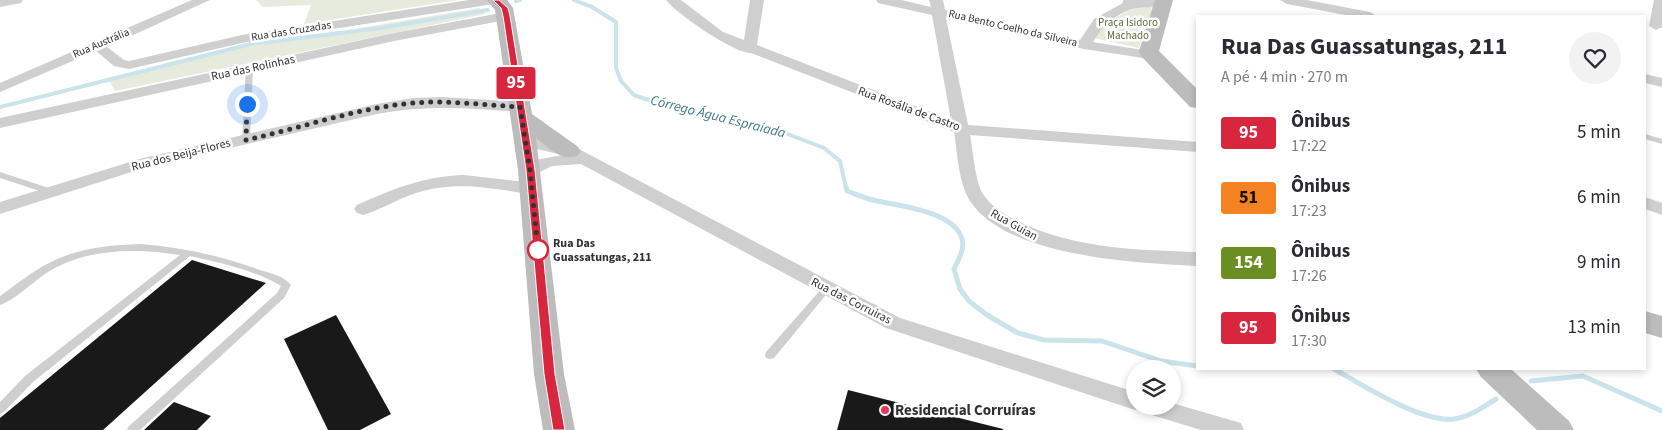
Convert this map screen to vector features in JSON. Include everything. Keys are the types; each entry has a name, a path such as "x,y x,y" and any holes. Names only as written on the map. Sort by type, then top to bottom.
{"street":[{"path":"0,3 16,0"},
{"name":"Rua Austrália","path":"0,88 203,0"},
{"name":"Rua Rosália de Castro","path":"673,0 711,31 749,49 961,129 1196,147"},
{"path":"749,49 757,0"},
{"name":"Rua Bento Coelho da Silveira","path":"883,0 937,5 1084,45 1149,53"},
{"path":"1084,45 1103,18 1130,2 1152,4 1164,0"},
{"path":"1164,0 1149,53 1196,100"},
{"path":"1287,0 1362,15"},
{"path":"1367,0 1367,15"},
{"path":"499,5 522,121 531,179 550,374 559,430"},
{"name":"Rua das Cruzadas","path":"96,45 119,63 129,65 242,39 499,5"},
{"name":"Rua das Rolinhas","path":"0,123 452,25 499,5"},
{"name":"Rua Guian","path":"937,5 972,191 980,204 993,216 1043,241 1080,251 1124,256 1196,259"},
{"path":"1656,26 1661,5"},
{"path":"0,72 22,77"},
{"path":"1646,76 1662,83"},
{"name":"Rua dos Beija-Flores","path":"0,208 143,163 377,109 413,103 442,102 522,121"},
{"path":"522,121 577,156"},
{"name":"Rua das Corruiras","path":"531,179 541,162 577,156 820,295 918,333 1126,398"},
{"path":"363,209 399,191 424,183 456,179 531,179"},
{"path":"1646,204 1662,209"},
{"path":"1646,322 1662,327"},
{"path":"1492,370 1558,430"},
{"path":"1181,415 1233,430"}],"lane":[{"path":"246,140 249,68"},
{"path":"1646,136 1662,142"},
{"path":"0,175 52,192"},
{"path":"0,301 54,264 87,252 123,248 156,247 226,261 286,285 285,289 132,430"},
{"path":"0,410 29,378 188,253"},
{"path":"770,355 820,295"}],"path":[{"path":"1130,2 1126,21 1129,35 1149,53"}],"green space":[{"path":"256,0 459,0 304,24 311,5 263,7"},
{"name":"Praça Isidoro Machado","path":"1138,6 1150,6 1152,10 1139,48 1094,38 1111,20"},
{"path":"479,8 485,14 115,91 108,78 222,51"}],"building":[{"path":"192,260 266,283 103,430 0,430 0,418"},
{"path":"336,315 391,414 360,430 328,430 284,339"},
{"name":"Residencial Corruíras","path":"848,390 1003,429 1003,430 837,430"},
{"path":"174,402 211,416 197,430 144,430"}],"waterway":[{"path":"516,1 520,0"},
{"name":"Córrego Água Espraiada","path":"574,0 592,7 616,22 616,68 621,81 634,95 672,108 772,128 824,148 840,161 846,188"},
{"path":"0,107 251,44 381,28 488,10"},
{"name":"Córrego Água Espraiada","path":"846,187 847,191 866,198 922,210 946,220 955,227 961,236 963,244 954,269 960,289 969,301 987,315 1018,333 1044,340 1102,341 1161,361 1196,366"},
{"name":"Córrego Água Espraiada","path":"1336,370 1392,402 1441,419 1454,419 1465,416 1496,399"},
{"name":"Córrego Água Espraiada","path":"1531,381 1583,376 1662,411"}],"bus line":[{"name":"95","path":"496,0 504,8 506,16 530,170 555,419 559,430"}],"place":[{"name":"Rua Das Guassatungas, 211","path":"538,250"},
{"name":"Residencial Corruíras","path":"885,410"}],"route":[{"path":"247,104 246,140 377,109 413,103 442,102 520,107 530,170 538,250"}]}
